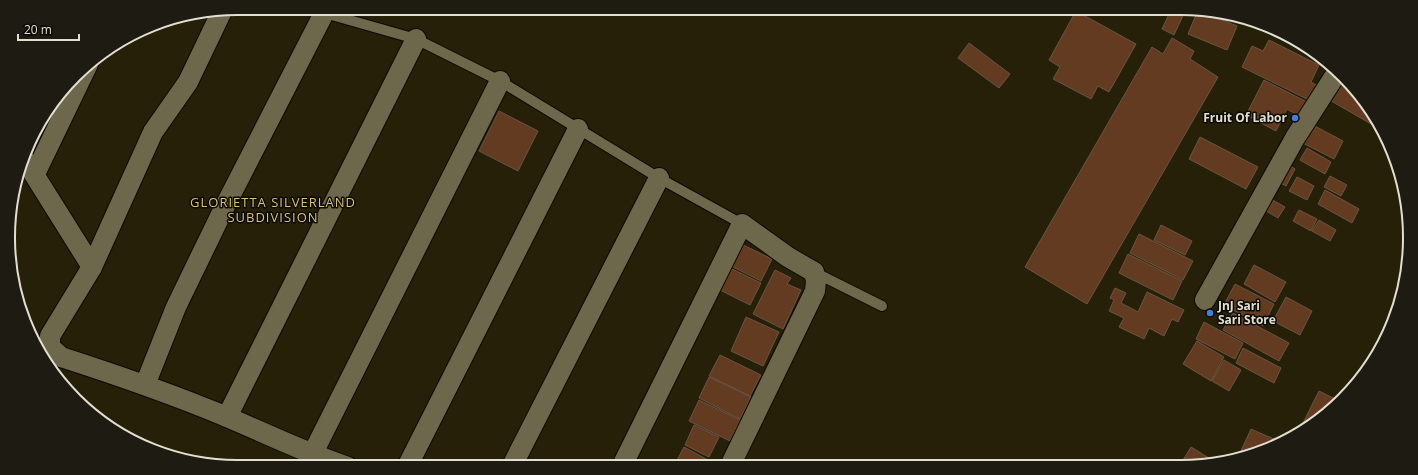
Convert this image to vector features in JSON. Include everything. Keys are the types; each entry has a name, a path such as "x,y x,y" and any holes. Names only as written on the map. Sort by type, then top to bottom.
{"street":[{"path":"220,15 188,82 153,132 92,267 50,336 50,347 61,356 144,385 227,417 312,455 327,460"},
{"path":"144,385 176,307 225,206 314,15"},
{"path":"227,417 416,39"},
{"path":"1205,300 1295,138 1334,77"},
{"path":"312,455 500,81"},
{"path":"77,83 30,167 92,267"},
{"path":"411,460 578,129"},
{"path":"515,460 660,178"},
{"path":"625,460 742,224 788,257 814,272 816,281 815,291 733,460"}],"lane":[{"path":"333,15 416,39 500,81 660,178 742,224"},
{"path":"814,272 882,306"}],"building":[{"path":"1074,15 1083,15 1136,44 1109,92 1098,86 1091,99 1053,79 1060,67 1049,60"},
{"path":"1169,15 1183,15 1174,35 1162,29"},
{"path":"1196,15 1218,18 1237,26 1227,50 1188,34"},
{"path":"1172,38 1194,51 1190,59 1218,77 1087,304 1025,267 1152,47 1163,54"},
{"path":"1269,40 1319,65 1311,82 1318,86 1311,101 1242,67 1252,46 1263,51"},
{"path":"969,43 1010,74 999,88 958,58"},
{"path":"1264,80 1309,103 1301,117 1287,109 1276,131 1246,115"},
{"path":"1336,81 1341,83 1357,102 1372,124 1326,98"},
{"path":"499,111 538,131 518,171 479,151"},
{"path":"1309,123 1343,141 1334,159 1299,141"},
{"path":"1200,137 1258,167 1246,189 1189,159"},
{"path":"1307,148 1331,162 1325,174 1300,160"},
{"path":"1284,162 1295,169 1286,186 1275,180"},
{"path":"1330,176 1347,185 1341,196 1324,187"},
{"path":"1297,177 1314,186 1307,200 1289,191"},
{"path":"1325,190 1359,209 1352,223 1318,204"},
{"path":"1267,197 1285,207 1278,218 1261,208"},
{"path":"1299,210 1317,219 1311,231 1293,221"},
{"path":"1319,220 1336,230 1330,241 1312,231"},
{"path":"1161,225 1192,241 1185,255 1154,240"},
{"path":"1139,234 1193,261 1183,280 1130,253"},
{"path":"737,242 772,259 761,281 727,264"},
{"path":"1128,254 1182,281 1173,300 1119,273"},
{"path":"1254,265 1286,282 1275,302 1244,284"},
{"path":"726,266 761,283 750,305 716,288"},
{"path":"775,270 791,278 787,284 801,290 783,329 753,314"},
{"path":"1235,284 1274,304 1263,326 1224,305"},
{"path":"1115,288 1126,293 1121,303 1138,312 1147,292 1184,310 1178,322 1172,319 1164,336 1149,328 1144,339 1119,327 1124,318 1109,311 1114,300 1110,298"},
{"path":"1286,297 1312,311 1300,335 1273,321"},
{"path":"1233,313 1289,343 1279,361 1223,330"},
{"path":"746,317 779,332 763,366 731,351"},
{"path":"1204,322 1243,343 1235,359 1196,339"},
{"path":"1197,341 1224,357 1211,381 1183,364"},
{"path":"1243,348 1281,368 1274,383 1236,363"},
{"path":"720,355 761,375 750,396 709,376"},
{"path":"1224,360 1241,370 1229,391 1212,381"},
{"path":"709,377 751,397 740,419 699,398"},
{"path":"1319,391 1334,399 1316,414 1303,424"},
{"path":"699,400 740,420 730,441 689,421"},
{"path":"694,425 719,437 709,457 685,445"},
{"path":"1251,429 1274,439 1266,443 1241,451"},
{"path":"684,447 708,460 677,460"},
{"path":"1191,447 1209,458 1195,460 1183,460"}],"place":[{"name":"Fruit Of Labor","path":"1295,118"},
{"name":"JnJ Sari Sari Store","path":"1210,313"}],"district":[{"name":"GLORIETTA SILVERLAND SUBDIVISION","path":"273,210"}]}
